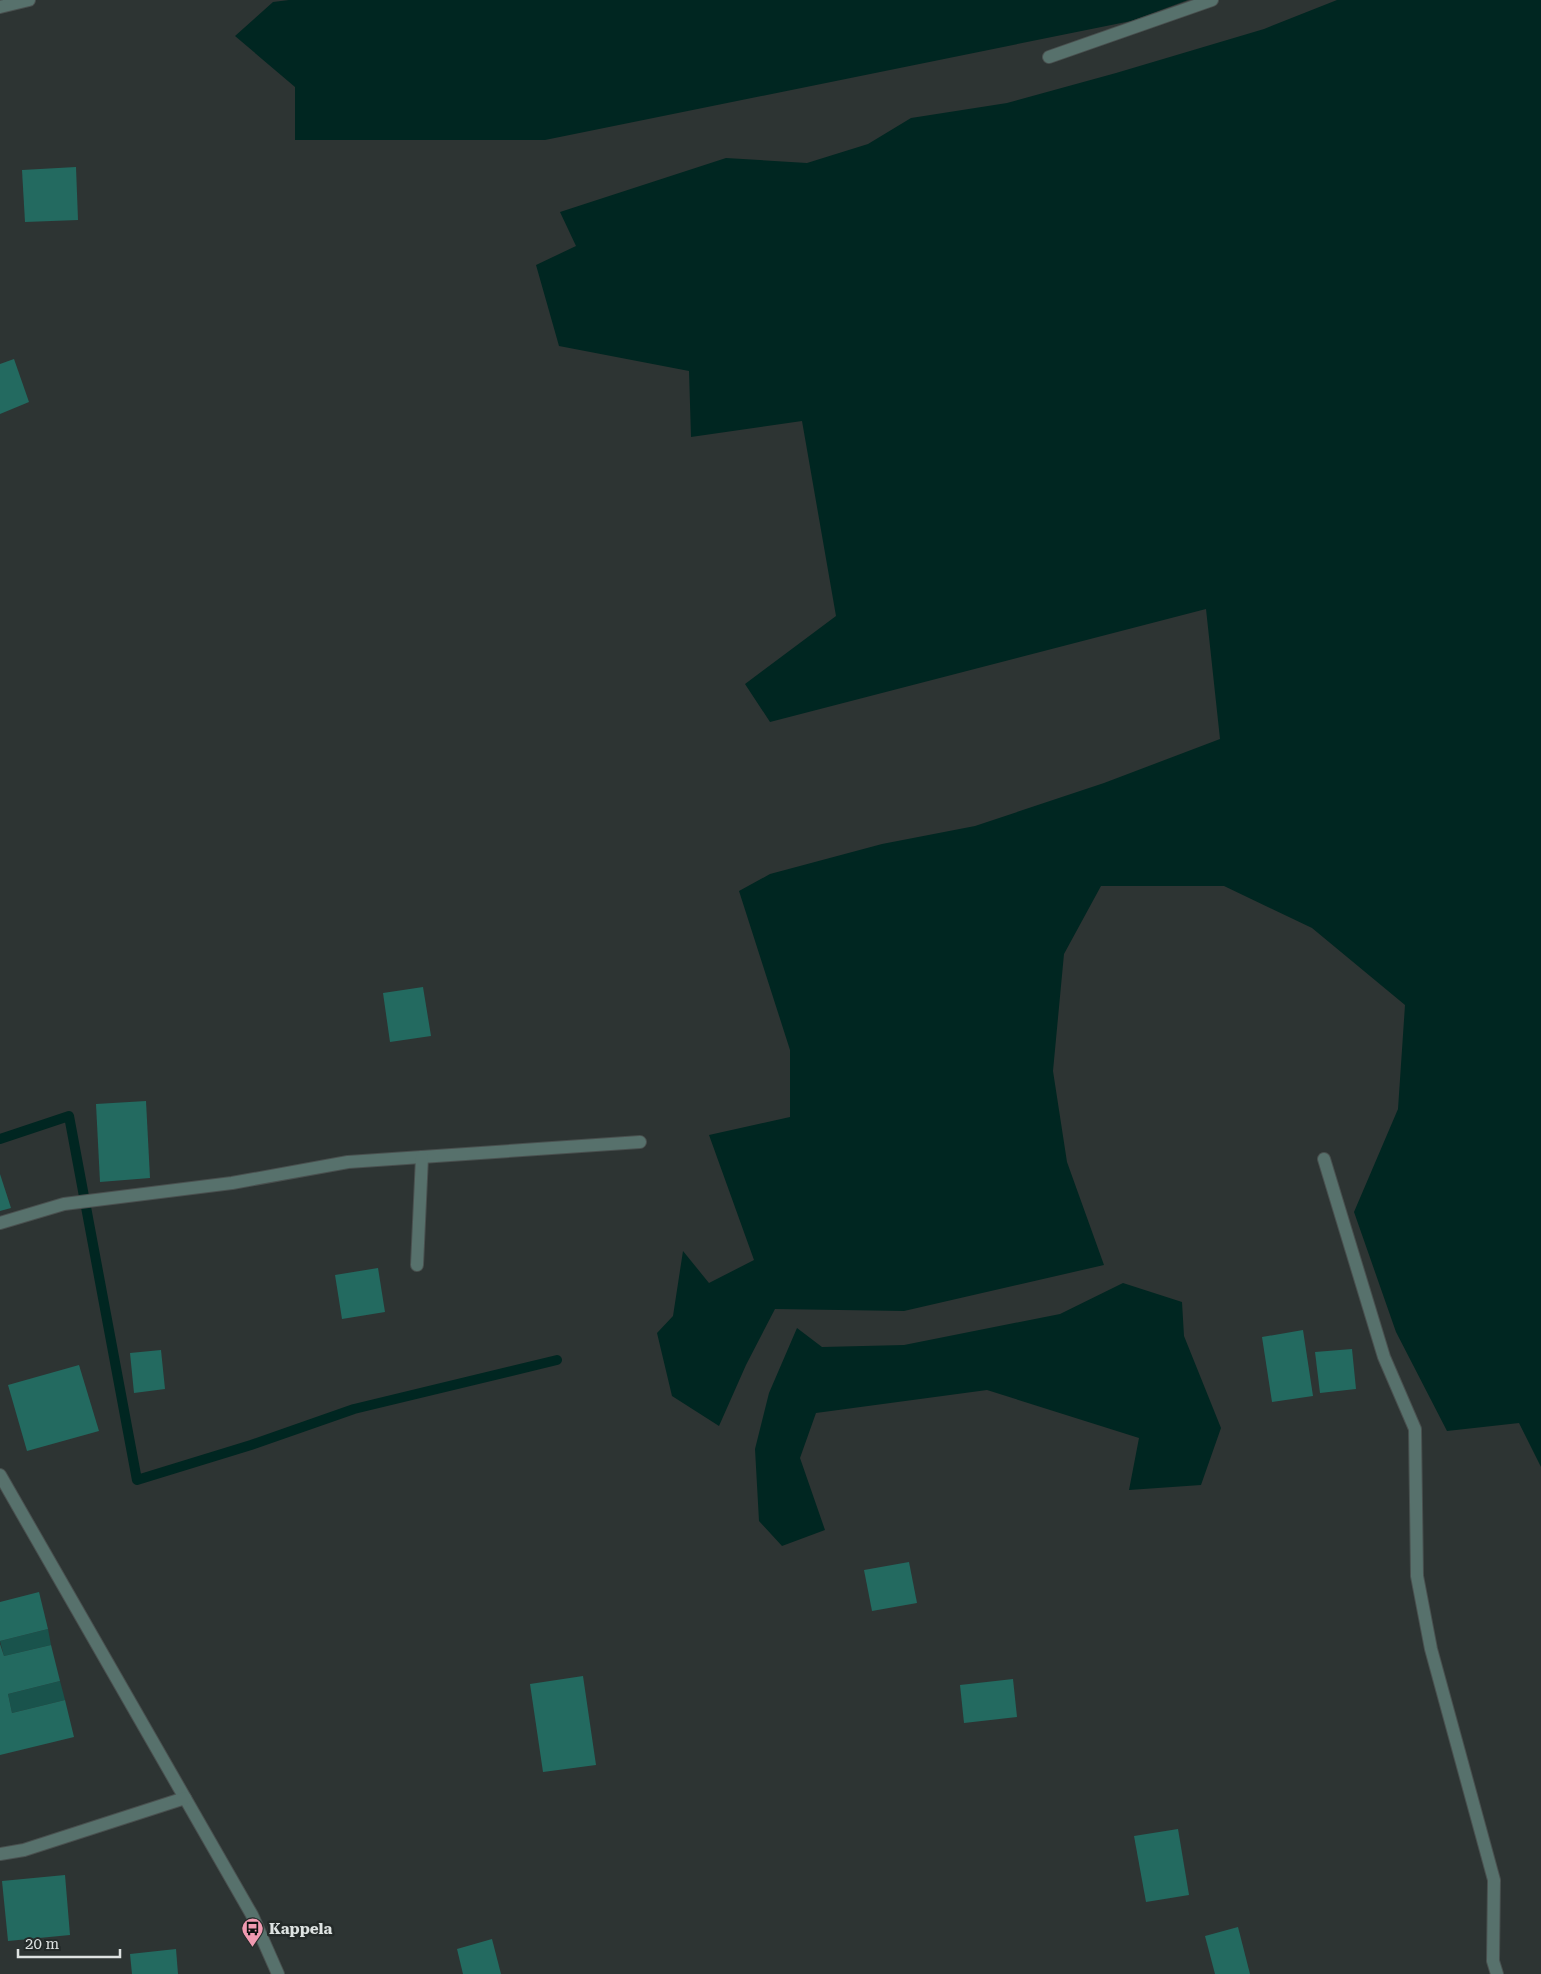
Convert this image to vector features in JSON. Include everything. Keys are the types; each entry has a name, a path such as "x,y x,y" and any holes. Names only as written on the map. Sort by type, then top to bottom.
{"street":[{"path":"0,7 29,0"},
{"path":"1049,57 1212,0"},
{"path":"0,1223 64,1204 232,1183 348,1162 640,1142"},
{"path":"417,1265 422,1157"},
{"path":"1324,1158 1384,1357 1415,1429 1417,1576 1434,1659 1494,1880 1492,1961 1498,1974"},
{"path":"0,1475 252,1916 278,1974"},
{"path":"0,1854 24,1850 185,1798"}],"shaded area":[{"path":"289,0 1188,0 1131,21 545,140 295,140 295,87 235,36 273,2"},
{"path":"1337,0 1541,0 1541,1467 1519,1423 1447,1431 1396,1332 1354,1212 1398,1109 1405,1005 1312,928 1224,886 1101,886 1064,954 1053,1071 1067,1162 1104,1265 904,1311 775,1309 746,1365 719,1426 672,1396 657,1333 673,1316 683,1251 709,1283 754,1260 709,1135 790,1117 790,1050 739,891 770,874 882,844 975,826 1104,783 1220,739 1206,609 770,722 745,684 836,616 802,421 691,437 689,371 559,346 536,265 576,246 560,212 726,158 807,163 868,144 911,118 1007,103 1116,73 1264,29"},
{"path":"1123,1283 1182,1302 1184,1336 1221,1428 1201,1485 1129,1490 1139,1438 987,1390 816,1413 800,1458 825,1530 782,1546 759,1521 755,1449 769,1393 797,1328 822,1347 904,1345 1060,1314"},
{"path":"48,1629 51,1645 4,1656 0,1641"},
{"path":"60,1681 65,1700 12,1713 8,1694"}],"building":[{"path":"76,167 78,220 25,222 22,170"},
{"path":"14,359 29,402 0,414 0,364"},
{"path":"423,987 431,1036 390,1042 383,993"},
{"path":"146,1101 150,1178 100,1182 96,1104"},
{"path":"0,1174 11,1208 0,1211"},
{"path":"378,1268 385,1312 342,1319 335,1275"},
{"path":"1303,1330 1313,1396 1272,1402 1262,1337"},
{"path":"1352,1349 1356,1389 1320,1393 1315,1352"},
{"path":"161,1350 165,1389 134,1393 130,1353"},
{"path":"79,1365 99,1431 27,1451 8,1385"},
{"path":"909,1562 917,1603 872,1611 864,1570"},
{"path":"39,1592 48,1629 0,1641 0,1602"},
{"path":"0,1644 4,1656 51,1645 60,1681 8,1694 12,1713 65,1700 74,1737 0,1755"},
{"path":"583,1676 596,1765 543,1772 530,1684"},
{"path":"1013,1679 1017,1717 964,1723 960,1685"},
{"path":"1178,1829 1189,1895 1146,1902 1134,1836"},
{"path":"65,1875 70,1935 8,1941 2,1881"},
{"path":"1238,1927 1250,1974 1215,1974 1205,1936"},
{"path":"492,1939 501,1974 463,1974 457,1949"},
{"path":"176,1949 178,1974 132,1974 130,1954"}],"waterway":[{"path":"0,1139 69,1116 137,1480 251,1445 354,1409 557,1360"}],"place":[{"name":"Kappela","path":"253,1948"}]}
